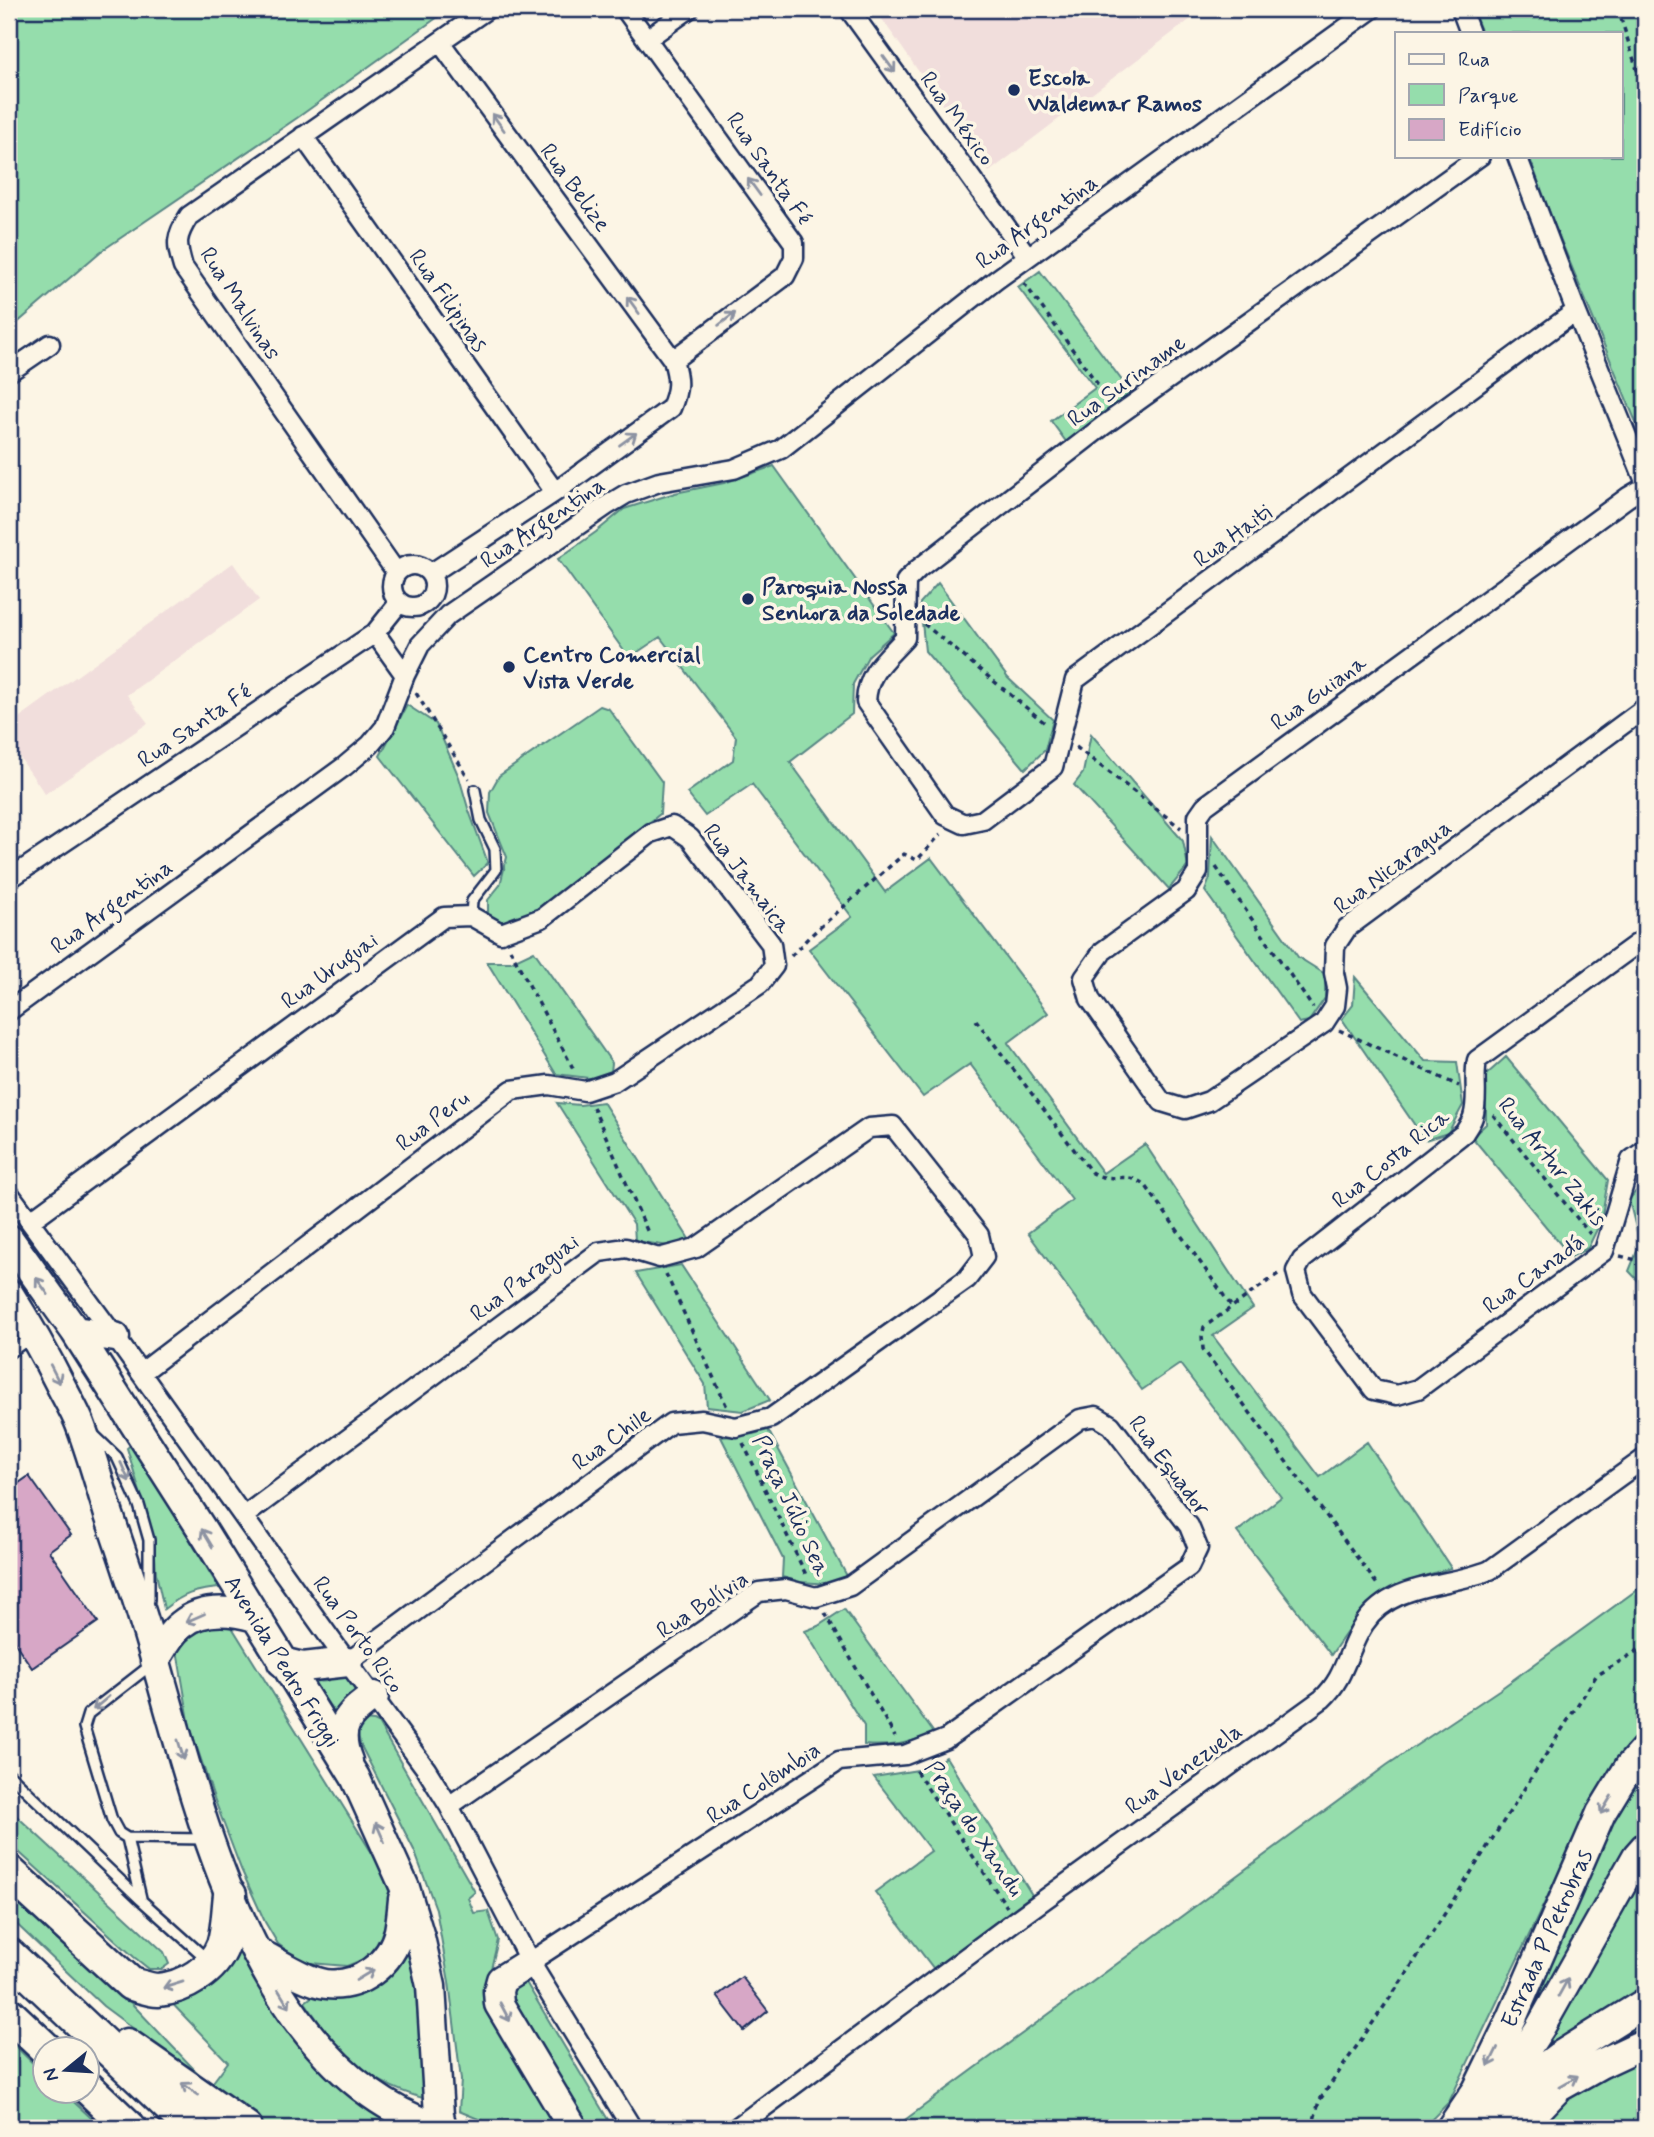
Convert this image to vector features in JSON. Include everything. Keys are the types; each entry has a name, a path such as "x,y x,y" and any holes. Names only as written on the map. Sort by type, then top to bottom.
{"highway":[{"path":"9,1872 131,1984 156,1990 173,1987 195,1978 212,1964 223,1945 230,1895"},
{"path":"9,1955 192,2128"},
{"path":"42,1986 246,2128"},
{"path":"9,2014 33,2036"},
{"path":"102,2101 130,2128"}],"main road":[{"name":"Avenida Pedro Friggi","path":"19,1230 75,1331 355,1777 405,1888 420,1937 431,1986 440,2128"},
{"path":"9,1294 36,1334 79,1422 148,1633 208,1839 257,1952 284,2001 310,2037 338,2068 379,2100 403,2114 440,2128"},
{"path":"75,1331 115,1337"},
{"path":"155,1661 173,1634 190,1619 209,1612 237,1612 255,1617"},
{"path":"282,1662 303,1667 348,1661"},
{"path":"355,1777 343,1748 342,1732 354,1709 374,1696"},
{"name":"Estrada P Petrobras","path":"1451,2128 1477,2090 1512,2018 1601,1813 1629,1767 1645,1749"},
{"path":"1474,2128 1540,2028 1637,1856 1645,1847"},
{"path":"257,1952 324,1984 350,1984 371,1973 388,1954 398,1934 405,1888"},
{"path":"530,1962 501,1980 499,2004 573,2128"},
{"path":"1496,2128 1534,2075 1645,2003"},
{"path":"1520,2128 1559,2087 1645,2043"}],"street":[{"name":"Rua Malvinas","path":"397,572 183,267 177,248 179,232 189,216 487,9"},
{"name":"Rua Santa Fé","path":"625,9 794,243 793,258 785,276 673,360"},
{"path":"647,39 689,9"},
{"name":"Rua México","path":"849,9 1028,257"},
{"name":"Rua Argentina","path":"9,1011 370,745 385,727 420,645 448,615 626,494 659,482 734,469 781,449 1013,268 1371,9"},
{"path":"1461,9 1470,32"},
{"name":"Rua Belize","path":"440,42 673,360"},
{"name":"Rua Filipinas","path":"303,136 555,492"},
{"name":"Rua Suriname","path":"964,824 945,815 866,702 866,689 873,672 905,638 906,581 1119,414 1477,158"},
{"path":"1518,158 1645,481"},
{"name":"Rua Haiti","path":"964,824 983,820 1053,767 1075,680 1576,311"},
{"path":"9,372 50,344"},
{"path":"430,574 555,492 671,408 677,393 678,377 673,360"},
{"name":"Rua Guiana","path":"1324,1023 1209,1101 1185,1109 1162,1102 1090,999 1084,978 1103,951 1186,891 1198,872 1198,817 1212,800 1617,505 1645,488"},
{"path":"414,565 426,569 430,574 434,587 429,600 411,608 399,603 392,592 391,584 401,568 414,565"},
{"path":"429,600 448,615"},
{"name":"Rua Santa Fé","path":"9,879 375,634 399,603"},
{"path":"375,634 405,675"},
{"name":"Rua Nicaragua","path":"1324,1023 1335,1006 1335,946 1347,928 1645,708"},
{"name":"Rua Jamaica","path":"501,933 542,918 651,833 672,827 690,838 771,944 774,966"},
{"name":"Rua Uruguai","path":"19,1230 444,916 471,916"},
{"path":"471,916 501,933"},
{"name":"Rua Costa Rica","path":"1296,1271 1302,1260 1464,1133 1473,1116 1477,1060 1645,938"},
{"name":"Rua Peru","path":"141,1373 512,1090 549,1084 585,1091 615,1082 760,985 774,966"},
{"name":"Rua Chile","path":"348,1661 671,1423 702,1420 736,1427 771,1418 967,1279 984,1256 979,1235 893,1126 869,1128 696,1248 659,1258"},
{"name":"Rua Canadá","path":"1296,1271 1302,1294 1374,1390 1397,1395 1418,1389 1604,1251 1631,1160 1645,1150"},
{"name":"Rua Porto Rico","path":"9,1193 19,1230 115,1337 426,1769 449,1806 530,1962 632,2128"},
{"name":"Rua Paraguai","path":"244,1516 599,1252 626,1248 659,1258"},
{"name":"Rua Equador","path":"816,1597 850,1586 1080,1419 1096,1416 1111,1425 1119,1435 1189,1526 1198,1548"},
{"name":"Rua Venezuela","path":"736,2128 1016,1920 1322,1699 1338,1682 1365,1623 1388,1600 1419,1587 1463,1580 1490,1570 1645,1458"},
{"name":"Rua Colômbia","path":"530,1962 839,1761 905,1755 946,1739 1188,1567 1198,1548"},
{"name":"Rua Bolívia","path":"449,1806 759,1592 786,1589 816,1597"}],"lane":[{"path":"471,916 472,901 496,870 495,849 481,820 475,790"},
{"path":"9,1353 36,1334"},
{"path":"155,1661 88,1714 84,1727 112,1820 119,1833 127,1838 208,1839"},
{"path":"9,1774 212,1964"},
{"path":"127,1838 141,1900"}],"path":[{"path":"1618,9 1645,94"},
{"path":"1013,268 1119,414"},
{"path":"405,675 475,790"},
{"path":"774,966 795,954 809,937 904,854 916,860 946,829 964,824"},
{"path":"1199,842 1324,1023 1476,1093"},
{"name":"Praça Júlio Sea","path":"501,933 585,1091 736,1427 816,1597 905,1755"},
{"path":"976,1020 1091,1172 1106,1179 1128,1176 1146,1186 1232,1307"},
{"name":"Rua Artur Zakis","path":"1476,1093 1604,1251"},
{"path":"1604,1251 1645,1262"},
{"path":"1296,1271 1279,1273 1205,1327 1201,1340 1204,1353 1388,1600"},
{"path":"1312,2128 1319,2101 1405,1976 1596,1676 1645,1646"},
{"name":"Praça do Xandu","path":"905,1755 1016,1920"}],"shaded area":[{"name":"Escola Waldemar Ramos","path":"875,9 1204,9 989,172"},
{"path":"233,563 259,600 127,695 148,723 45,794 9,742 9,725"}],"green space":[{"path":"9,9 449,9 297,118 100,252 9,330"},
{"path":"1472,9 1645,9 1645,444 1554,224 1530,158 1622,158 1622,32 1482,32"},
{"path":"1040,271 1135,398 1070,447 1051,421 1095,388 1018,287"},
{"path":"774,466 894,633 869,655 853,684 852,714 790,762 885,892 931,858 1048,1013 1008,1043 1103,1173 1145,1144 1253,1308 1213,1336 1320,1477 1367,1442 1451,1568 1409,1581 1380,1596 1361,1614 1331,1655 1237,1532 1281,1497 1180,1364 1142,1390 1028,1233 1072,1200 970,1064 923,1097 809,949 852,917 752,784 705,816 687,793 733,760 736,737 660,637 629,658 558,559 624,509 675,493 724,483"},
{"path":"938,583 1008,678 1053,720 1045,750 1025,769 925,651 920,603"},
{"path":"407,705 436,724 459,777 488,863 474,876 380,756"},
{"path":"600,706 609,709 662,782 660,814 531,917 506,925 488,915 488,900 500,885 507,857 489,813 490,792 499,776"},
{"path":"1091,734 1183,841 1188,866 1169,889 1074,785 1083,773"},
{"path":"1212,836 1298,957 1325,974 1325,998 1309,1021 1299,1023 1205,891 1210,878"},
{"path":"534,951 612,1063 611,1072 597,1079 556,1074 487,962 511,962"},
{"path":"1355,977 1425,1061 1457,1062 1463,1105 1448,1133 1425,1140 1342,1019 1353,1005"},
{"path":"1506,1057 1608,1180 1601,1221 1588,1248 1571,1257 1472,1137 1486,1124 1486,1075"},
{"path":"603,1102 689,1239 669,1246 635,1241 634,1224 557,1103 580,1105"},
{"path":"1645,1180 1645,1288 1629,1271 1640,1244 1629,1200"},
{"path":"681,1265 770,1400 743,1411 707,1407 705,1384 636,1273"},
{"path":"768,1430 847,1576 830,1584 800,1582 782,1577 783,1559 721,1437"},
{"path":"132,1444 219,1588 190,1594 164,1609 156,1573 154,1540 127,1448"},
{"path":"1645,1584 1645,2128 1514,2128 1511,2073 1588,1812 1449,2102 1423,2128 894,2128 1387,1765 1499,1690"},
{"path":"844,1609 934,1733 899,1744 864,1745 864,1726 805,1631"},
{"path":"230,1624 380,1866 393,1902 387,1936 364,1959 347,1966 310,1963 278,1944 241,1869 214,1798 190,1727 177,1650 183,1638 198,1625"},
{"path":"341,1668 357,1689 349,1695 338,1718 312,1680 329,1680"},
{"path":"363,1720 378,1723 475,1892 468,1898 474,1913 488,1911 498,1940 490,1973 564,2128 500,2128 459,2111 461,2080 449,1982 436,1909 414,1850 360,1744 357,1728"},
{"path":"946,1757 1032,1895 934,1969 875,1892 931,1851 874,1777 924,1769"},
{"path":"9,1809 164,1952 169,1964 162,1969 149,1969 9,1843"},
{"path":"9,1887 117,1988 209,2085 103,2006 9,1917"},
{"path":"413,1928 434,2101 391,2087 359,2066 332,2039 305,2002 321,1994"},
{"path":"240,1949 272,2004 308,2053 345,2089 405,2128 269,2128 210,2086 228,2062 164,1995 230,1963"},
{"path":"524,1979 613,2128 582,2128 509,2004 514,1990"},
{"path":"9,2040 32,2062 32,2106 78,2106 102,2128 12,2128 9,2125"}],"building":[{"path":"29,1476 71,1535 49,1551 98,1622 32,1668 9,1634 9,1490"},
{"path":"742,1977 768,2011 744,2031 717,1996"}],"place":[{"name":"Escola Waldemar Ramos","path":"1014,90"},
{"name":"Paroquia Nossa Senhora da Soledade","path":"748,599"},
{"name":"Centro Comercial Vista Verde","path":"509,667"}]}
